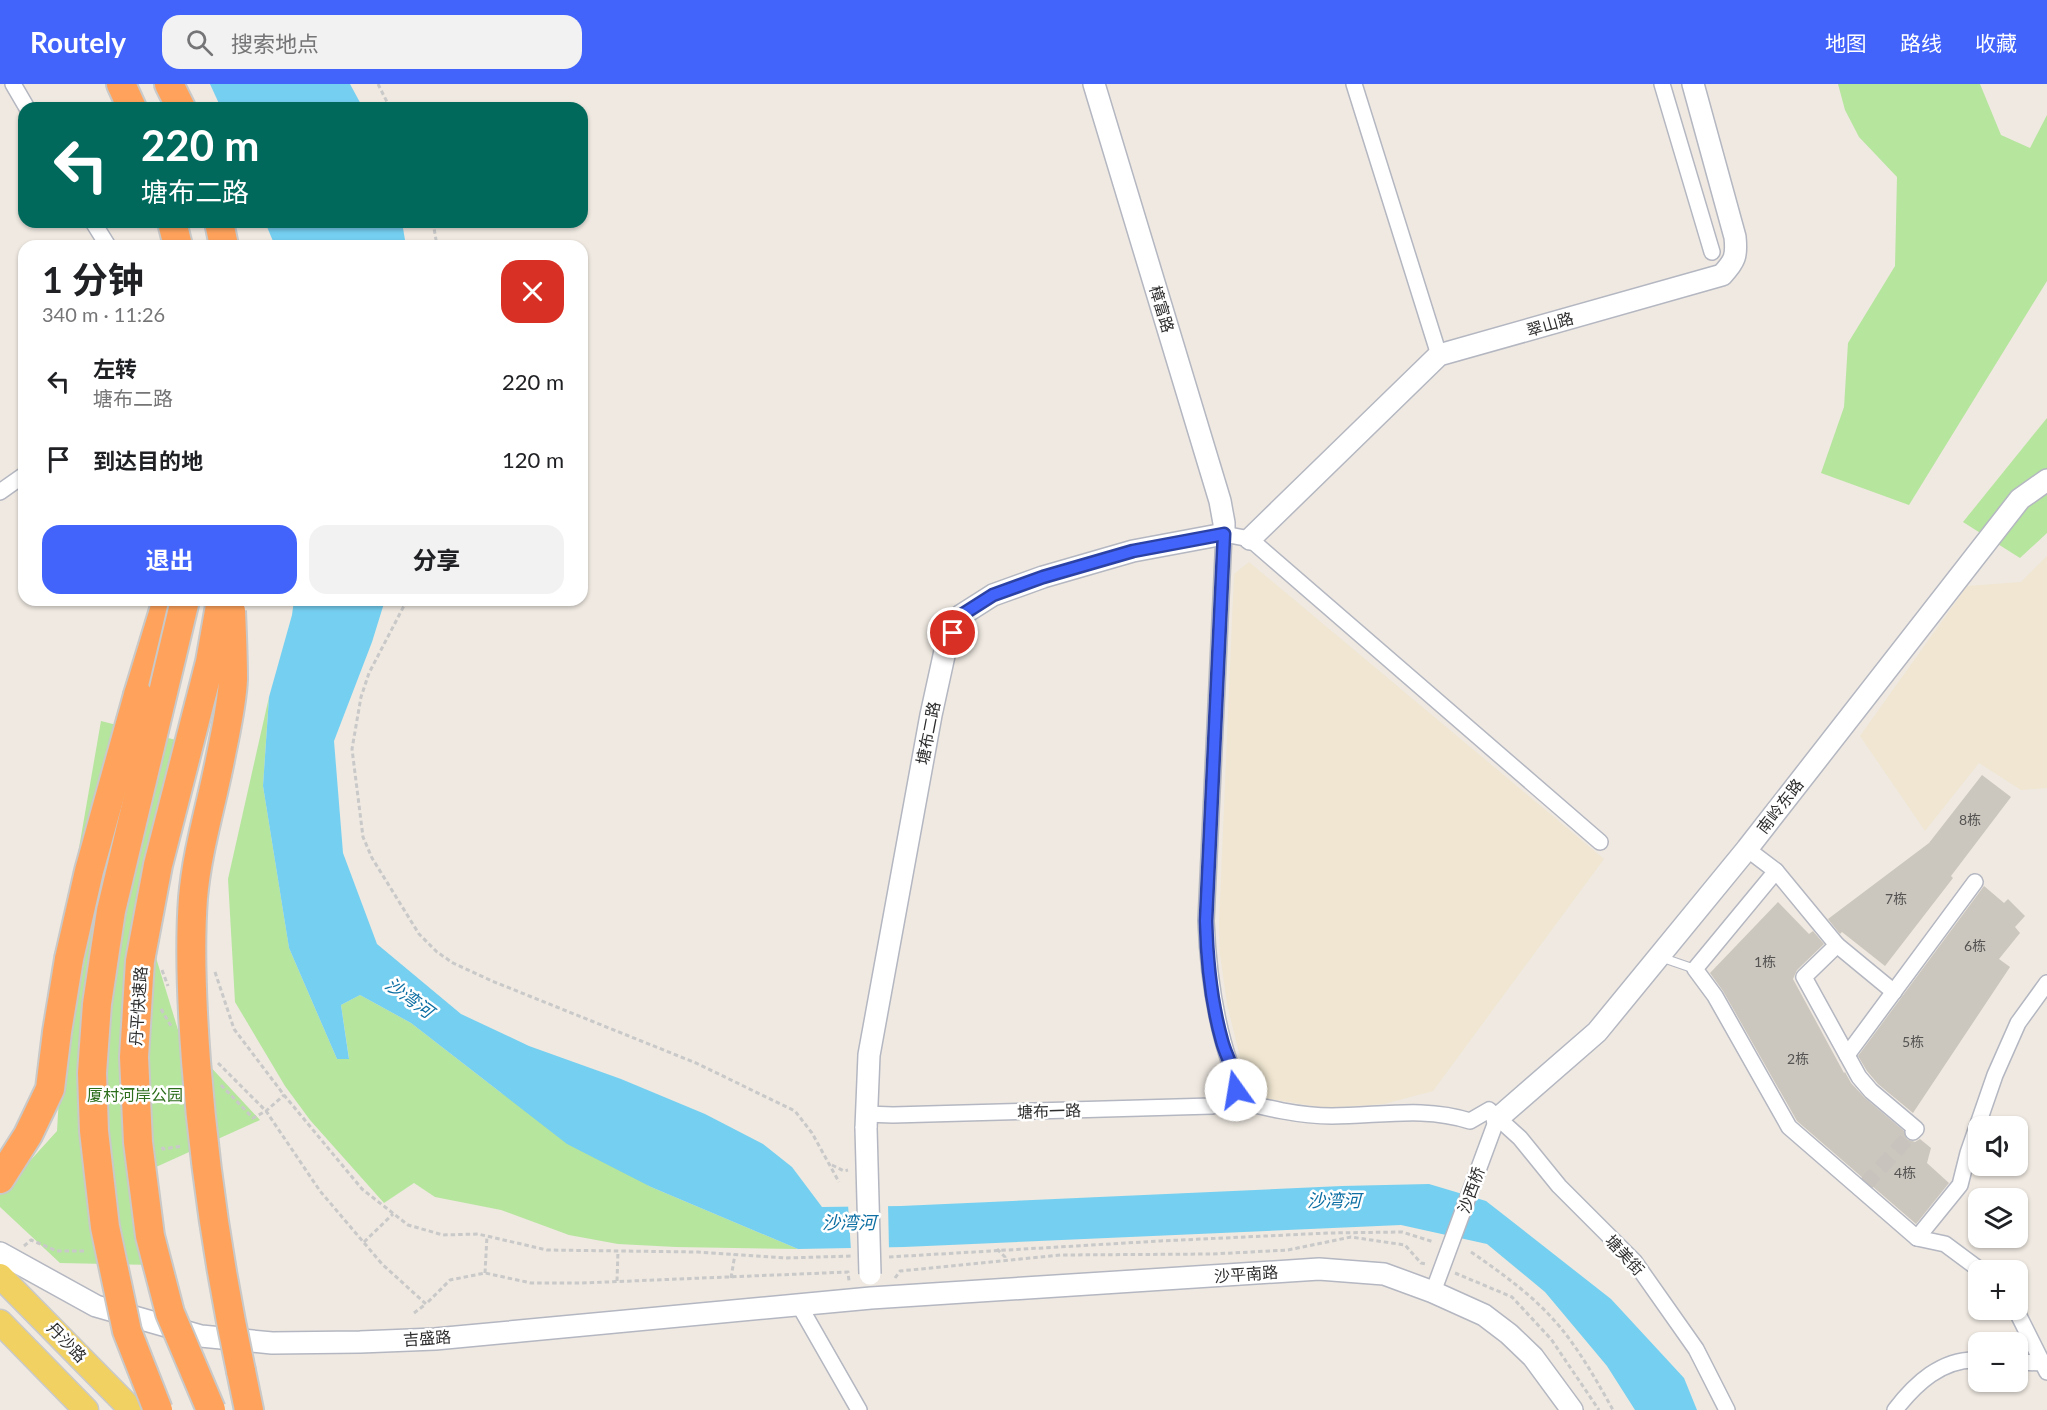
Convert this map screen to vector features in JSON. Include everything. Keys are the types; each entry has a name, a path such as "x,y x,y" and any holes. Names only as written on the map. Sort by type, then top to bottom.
{"highway":[{"path":"121,84 129,102"},
{"path":"169,84 178,102"},
{"path":"0,1179 28,1135 50,1089 69,959 89,871 165,606"},
{"path":"159,1410 127,1331 105,1227 94,1131 92,1073 97,1004 111,911 184,606"},
{"name":"丹平快速路","path":"211,1410 170,1313 150,1236 138,1143 134,1057 140,961 158,865 210,662 220,606"},
{"path":"231,606 233,681 193,896 192,999 199,1101 210,1196 223,1284 249,1410"}],"main road":[{"name":"丹沙路","path":"4,1262 132,1410"},
{"name":"丹沙路","path":"0,1322 86,1410"}],"street":[{"path":"13,84 24,102"},
{"name":"樟富路","path":"1094,84 1220,501 1224,534"},
{"path":"1353,84 1439,355"},
{"path":"1662,84 1712,252"},
{"name":"翠山路","path":"1250,539 1439,355 1722,275 1734,262 1735,237 1693,84"},
{"path":"0,492 18,479"},
{"name":"南岭东路","path":"1497,1119 1597,1032 1747,849 2020,499 2047,480"},
{"path":"1497,1119 1489,1110 1470,1121 1454,1116 1404,1111 1331,1116 1286,1111 1231,1099 1236,1084 1215,1013 1208,963 1206,921 1224,534 1250,539 1600,842"},
{"name":"塘布二路","path":"871,1274 866,1121 869,1055 931,715 945,651 960,616 993,595 1043,577 1133,551 1224,534"},
{"path":"1747,849 1776,871 1837,945 1894,992"},
{"path":"1776,871 1695,969 1715,996 1790,1127 1863,1187 1917,1238 1945,1244 1968,1261"},
{"path":"1847,1055 1975,882"},
{"path":"1837,945 1804,977 1865,1084 1916,1129 1913,1132"},
{"path":"1917,1238 1960,1185 1968,1153 1995,1075 2018,1023 2047,983"},
{"name":"塘布一路","path":"866,1121 893,1115 1212,1106 1231,1099"},
{"name":"沙西桥","path":"1433,1292 1497,1119"},
{"name":"塘美街","path":"1497,1119 1520,1138 1559,1186 1634,1262 1696,1349 1727,1410"},
{"name":"吉盛路","path":"4,1262 96,1306 201,1336 272,1343 435,1339 799,1305 871,1274"},
{"name":"沙平南路","path":"871,1274 1319,1269 1384,1274 1433,1292 1484,1315 1509,1334 1533,1357 1572,1410"},
{"path":"799,1305 859,1410"},
{"path":"2021,1320 2045,1368"},
{"path":"1895,1410 1911,1389 1929,1375 1949,1365 1968,1361"},
{"path":"2028,1364 2045,1368"}],"lane":[{"path":"1659,956 1695,969"}],"path":[{"path":"378,84 387,102"},
{"path":"404,606 369,673 361,697 352,749 363,837 372,858 418,934 453,963 492,981 696,1063 795,1111 812,1133 839,1182"},
{"path":"160,962 171,995"},
{"path":"214,969 234,1029 284,1095 362,1189 408,1225 443,1235 478,1234 547,1250 735,1254 786,1258 871,1274 892,1283 900,1271 1061,1255 1213,1254 1288,1250 1351,1237 1406,1245 1421,1263 1443,1266 1512,1297 1551,1339 1599,1410"},
{"path":"160,1008 171,1027"},
{"path":"216,1061 266,1111 320,1191 382,1264 426,1304"},
{"path":"214,1078 253,1118 266,1111 284,1095"},
{"path":"830,1165 835,1167"},
{"path":"363,1242 393,1214"},
{"path":"414,1313 450,1280 485,1273 531,1283 582,1283 848,1272 849,1284 871,1274 997,1249 1381,1232 1402,1232 1434,1242"},
{"path":"485,1273 487,1236"},
{"path":"4,1262 31,1239 57,1251 96,1251"},
{"path":"997,1249 1005,1260"},
{"path":"617,1281 618,1251"},
{"path":"1471,1252 1512,1280 1560,1327 1613,1410"},
{"path":"731,1278 735,1254"}],"shaded area":[{"path":"2047,556 2047,788 2021,790 1979,763 1925,831 1860,736 1967,586 2021,582"},
{"path":"1249,562 1604,859 1433,1091 1384,1104 1326,1108 1251,1096 1227,1004 1220,954 1219,924 1234,574"}],"green space":[{"path":"1838,84 1980,84 2001,135 2030,148 2047,115 2047,281 1909,505 1821,473 1844,407 1848,343 1895,266 1897,177 1859,137 1845,110"},
{"path":"2047,418 2047,533 2020,558 1963,522"},
{"path":"269,697 263,786 289,948 337,1059 349,1058 341,1005 360,995 411,1023 500,1092 651,1187 798,1249 618,1244 569,1235 501,1210 435,1197 414,1183 384,1203 310,1120 285,1086 235,1002 228,879"},
{"name":"厦村河岸公园","path":"101,721 180,741 144,888 157,961 179,1033 260,1120 156,1167 153,1265 60,1263 0,1207 0,1194 57,1131 71,894"}],"water":[{"path":"210,84 350,84 360,102 218,102"},
{"path":"268,228 403,228 405,240 272,240"},
{"name":"沙湾河","path":"293,606 383,606 372,642 334,741 343,853 377,944 461,1014 529,1046 621,1079 705,1114 763,1144 792,1167 822,1207 901,1206 1429,1184 1486,1201 1611,1299 1684,1378 1697,1410 1635,1410 1607,1366 1545,1292 1487,1244 1401,1225 904,1247 798,1249 651,1187 567,1144 411,1023 360,995 341,1005 349,1059 337,1059 289,948 263,786 269,697"}],"pier":[{"path":"888,1203 889,1250 851,1251 848,1204"}],"building":[{"path":"1982,775 2011,797 1951,876 1953,878 1885,966 1842,932 1840,934 1828,919 1929,843"},
{"path":"1984,886 2004,903 2008,899 2025,916 2015,927 2020,933 1999,959 2010,967 1913,1113 1878,1084 1858,1056"},
{"path":"1778,902 1809,934 1813,931 1824,944 1797,970 1793,979 1844,1073 1865,1098 1904,1131 1907,1139 1915,1142 1920,1139 1931,1148 1927,1163 1949,1183 1916,1224 1797,1121 1723,991 1710,973"}],"tunnel":[{"path":"1865,1185 1913,1132"}],"route":[{"path":"953,633 960,616 993,595 1043,577 1133,551 1224,534 1206,921 1207,953 1215,1013 1235,1079 1236,1090"}]}
